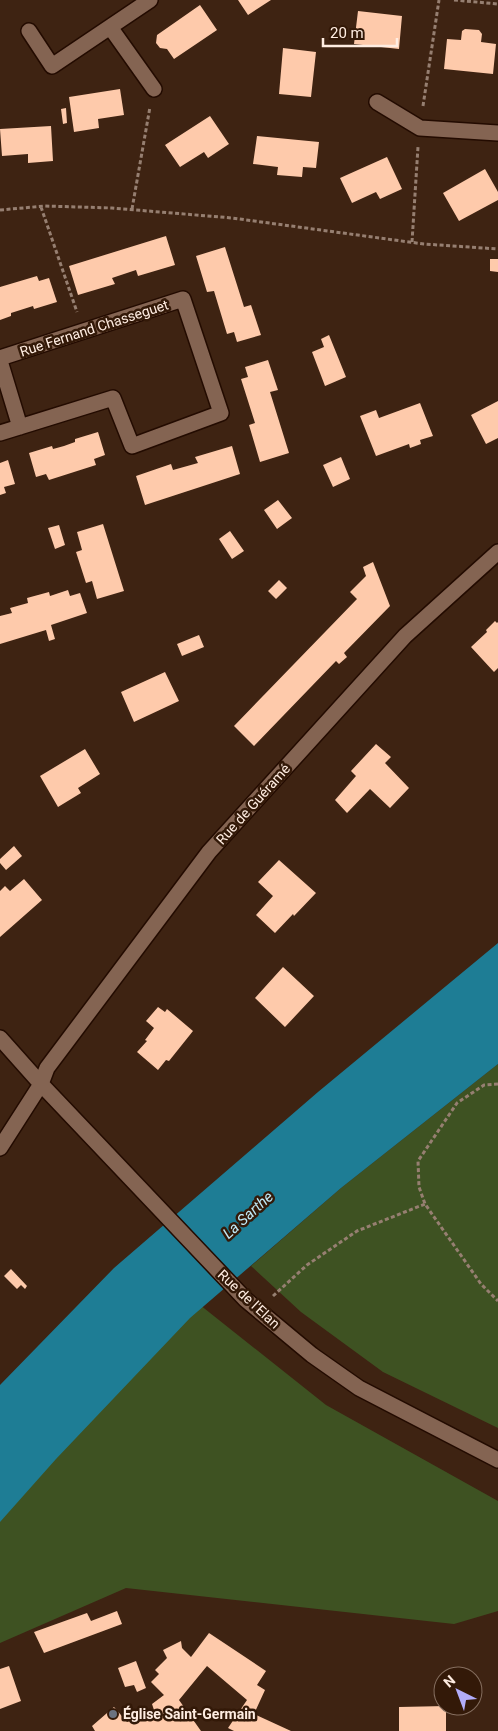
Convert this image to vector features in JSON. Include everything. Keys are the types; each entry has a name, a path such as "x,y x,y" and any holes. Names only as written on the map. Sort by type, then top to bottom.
{"street":[{"path":"29,31 52,66 150,0"},
{"path":"110,26 154,89"},
{"path":"377,102 420,128 498,133"},
{"name":"Rue Fernand Chasseguet","path":"0,433 20,427 113,398 132,446 221,413 183,299 0,360 20,427"},
{"name":"Rue de Guéramé","path":"0,1148 41,1084 47,1068 209,852 405,636 498,552"},
{"name":"Rue de l'Elan","path":"0,1038 41,1084 246,1300 312,1355 359,1388 498,1460"}],"path":[{"path":"412,242 420,128 430,50 439,0"},
{"path":"454,0 498,4"},
{"path":"132,210 154,89"},
{"path":"41,207 84,331"},
{"path":"0,210 41,207 132,210 232,218 412,242 498,249"},
{"path":"498,1084 484,1085 457,1104 418,1161 419,1187 425,1204 480,1284 498,1301"},
{"path":"271,1298 307,1265 357,1231 425,1204"}],"green space":[{"path":"498,1064 498,1428 383,1372 301,1312 251,1266 341,1188"},
{"path":"190,1297 326,1405 498,1501 498,1611 454,1624 126,1588 0,1643 0,1502"}],"water":[{"name":"La Sarthe","path":"498,943 498,1064 341,1188 190,1318 56,1459 0,1522 0,1385 114,1268 318,1092"}],"building":[{"path":"238,0 271,0 248,15"},
{"path":"200,5 217,30 174,59 167,49 160,48 156,43 157,35"},
{"path":"358,11 402,16 399,49 354,44"},
{"path":"465,29 479,30 482,34 481,42 496,44 493,74 444,69 447,39 461,40 462,31"},
{"path":"283,48 316,52 311,97 279,94"},
{"path":"120,89 124,115 98,119 99,128 74,132 69,97"},
{"path":"66,108 67,123 63,124 61,109"},
{"path":"210,116 229,144 208,158 204,152 180,167 165,145"},
{"path":"51,126 53,161 28,163 28,154 2,156 0,129"},
{"path":"257,136 319,142 316,168 303,167 302,177 277,175 278,167 253,164"},
{"path":"387,157 402,189 380,199 376,192 352,203 340,178"},
{"path":"485,169 498,192 498,200 459,221 443,193"},
{"path":"166,236 175,265 138,276 136,270 112,278 115,284 78,295 69,266"},
{"path":"225,247 244,307 251,305 261,335 237,342 234,332 227,334 214,291 207,292 196,256"},
{"path":"490,259 498,259 498,272 490,271"},
{"path":"37,276 39,281 49,278 57,302 34,309 33,306 11,313 11,316 0,320 0,287"},
{"path":"329,335 346,377 325,386 312,352 324,347 321,339"},
{"path":"268,360 278,390 270,392 289,453 260,462 249,425 255,423 241,379 248,377 245,367"},
{"path":"498,401 498,438 486,444 471,415"},
{"path":"420,403 433,436 420,440 421,444 410,448 409,444 376,456 360,416 376,410 379,418"},
{"path":"98,432 105,455 94,459 96,465 49,480 46,474 36,477 29,453 52,446 53,449 64,446 75,442 75,439"},
{"path":"232,446 240,474 145,505 136,476 171,464 173,470 198,463 195,457"},
{"path":"341,457 350,479 333,487 323,465"},
{"path":"8,460 15,484 4,487 6,493 0,495 0,463"},
{"path":"278,500 292,518 277,529 264,510"},
{"path":"103,524 124,591 97,599 92,581 86,583 76,552 82,550 77,532"},
{"path":"59,525 65,545 55,549 48,528"},
{"path":"230,531 244,551 232,559 219,539"},
{"path":"373,562 390,606 344,653 347,657 339,664 336,661 254,746 234,726 357,599 350,592 366,576 363,567"},
{"path":"279,580 287,588 276,599 268,591"},
{"path":"68,590 70,596 80,593 87,613 51,625 55,639 49,641 46,630 0,644 0,616 12,613 10,608 28,603 27,598 49,592 50,596"},
{"path":"495,621 498,622 498,668 494,672 471,647 487,632 486,630"},
{"path":"199,635 204,647 182,656 177,644"},
{"path":"165,672 179,701 134,722 121,692"},
{"path":"376,744 391,757 385,763 409,788 390,808 370,789 347,813 335,800 356,776 351,771"},
{"path":"85,749 100,774 78,788 81,793 58,807 40,776"},
{"path":"14,846 22,856 6,870 0,863 0,859"},
{"path":"279,860 316,893 275,933 256,915 273,896 258,882"},
{"path":"24,879 42,900 0,937 0,891 5,886 10,891"},
{"path":"283,967 314,996 285,1027 255,998"},
{"path":"158,1007 165,1012 167,1009 193,1031 169,1061 166,1060 158,1070 137,1052 147,1041 145,1040 154,1028 146,1021"},
{"path":"11,1269 27,1286 25,1289 21,1285 17,1289 4,1276"},
{"path":"117,1611 122,1624 44,1653 34,1632 87,1613 91,1621"},
{"path":"209,1633 266,1671 257,1685 265,1690 254,1714 291,1731 234,1731 228,1728 247,1700 207,1666 179,1700 201,1731 95,1731 92,1726 114,1707 127,1722 154,1710 152,1704 164,1695 151,1682 159,1674 155,1670 167,1658 163,1650 181,1641 182,1648 191,1657"},
{"path":"136,1661 146,1688 137,1692 134,1685 125,1687 118,1668"},
{"path":"9,1666 21,1701 0,1709 0,1669"},
{"path":"433,1706 433,1716 446,1716 446,1731 399,1731 399,1707"}],"place":[{"name":"Église Saint-Germain","path":"113,1714"}]}
